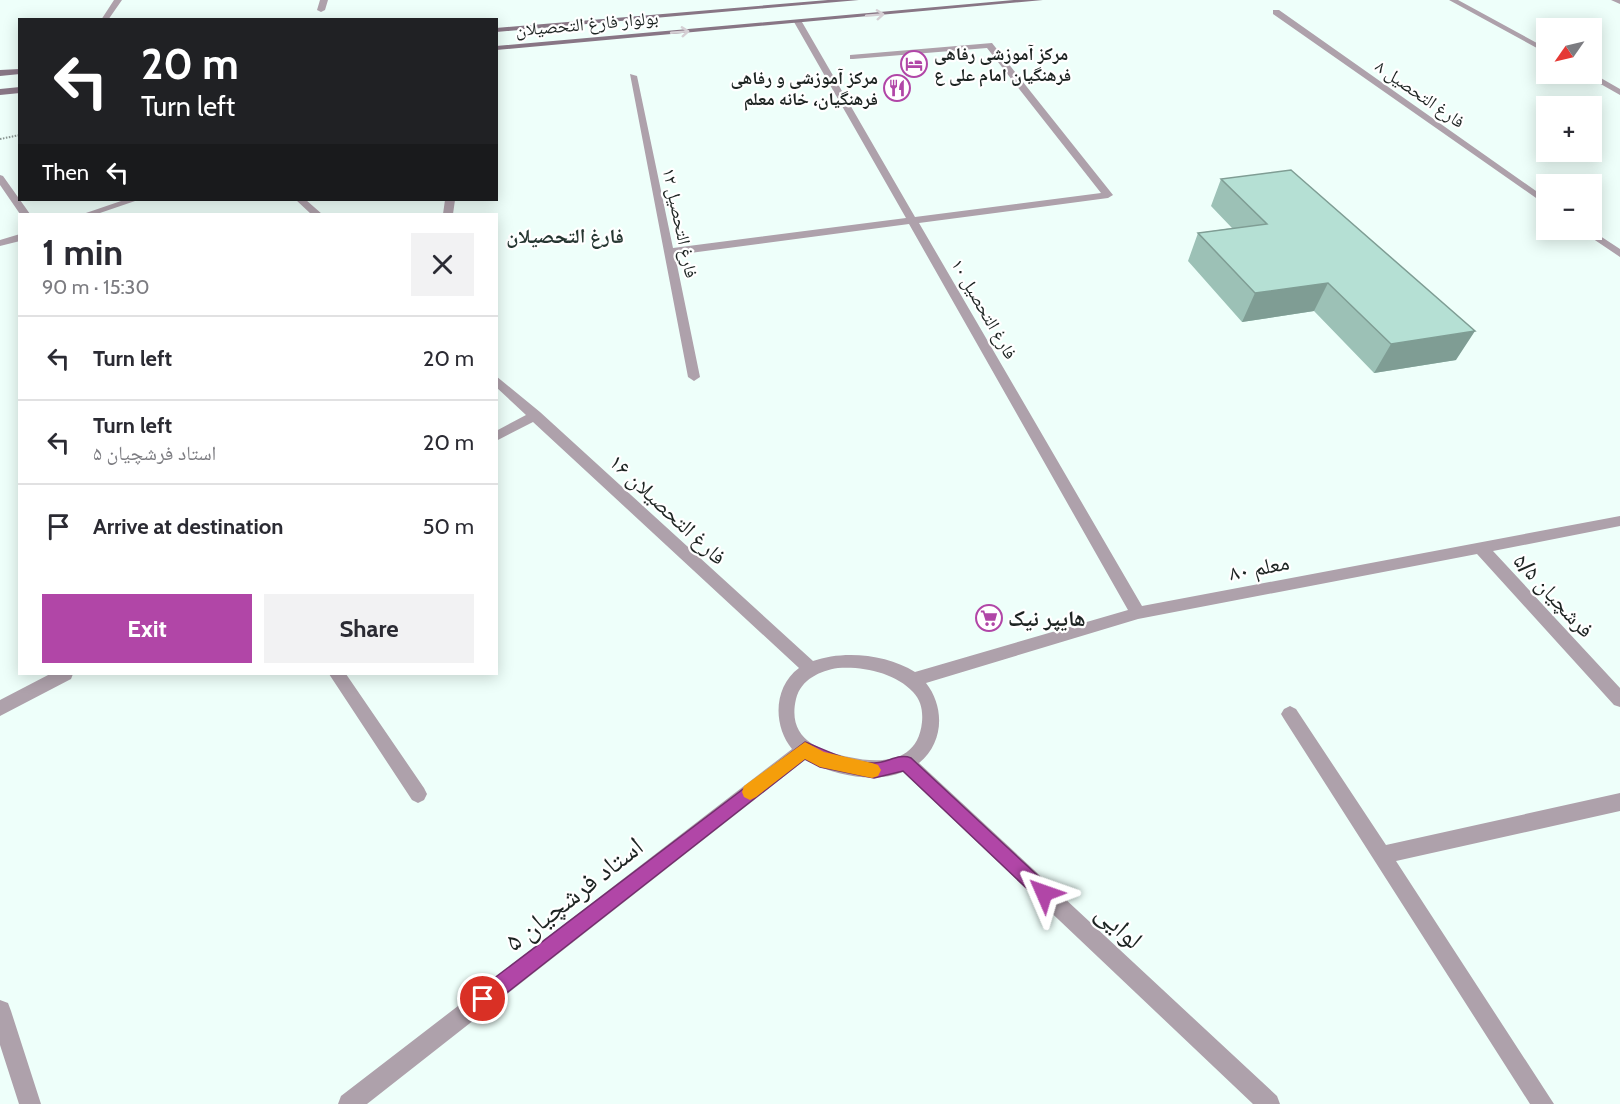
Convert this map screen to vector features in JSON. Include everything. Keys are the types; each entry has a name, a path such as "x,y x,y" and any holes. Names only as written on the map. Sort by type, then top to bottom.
{"main road":[{"name":"بولوار فارغ التحصیلان","path":"498,30 788,3 855,0"},
{"name":"بولوار فارغ التحصیلان","path":"498,48 1038,0"},
{"path":"788,3 798,22"},
{"path":"0,73 18,71"},
{"path":"0,92 18,90"}],"street":[{"path":"105,18 118,0"},
{"path":"321,10 324,0"},
{"path":"1454,0 1536,45"},
{"path":"1615,0 1620,2"},
{"name":"فارغ التحصیل ۸","path":"1275,12 1536,195"},
{"name":"فارغ التحصیل ۱۰","path":"798,22 1138,613"},
{"path":"669,252 1108,195 989,45 853,57"},
{"name":"فارغ التحصیل ۱۲","path":"633,76 694,377"},
{"path":"1602,82 1620,92"},
{"path":"0,178 24,213"},
{"path":"91,213 131,201"},
{"path":"302,201 316,213"},
{"path":"0,243 18,238"},
{"path":"1600,240 1620,254"},
{"name":"فارغ التحصیلان ۱۶","path":"498,382 811,669"},
{"path":"498,436 535,415"},
{"name":"معلم ۸۰","path":"912,680 1138,613 1620,521"},
{"name":"فرشچیان ۵/۵","path":"1480,548 1620,700"},
{"path":"842,661 897,670 912,680 924,693 931,708 932,726 927,742 918,754 906,763 874,771 820,759 805,750 792,737 786,721 785,705 790,690 799,678 811,669 842,661"},
{"path":"0,708 63,675"},
{"path":"338,675 418,794"},
{"path":"1290,714 1543,1104"},
{"name":"استاد فرشچیان ۵","path":"349,1104 805,750"},
{"name":"لوایی","path":"906,763 1269,1104"},
{"path":"1382,855 1620,802"},
{"path":"0,1011 30,1104"}],"path":[{"path":"0,139 18,135"}],"building":[{"path":"1291,170 1475,331 1391,344 1328,283 1255,293 1198,233 1267,224 1221,179"}],"slow traffic":[{"path":"750,792 805,750 820,759 872,770"}],"place":[{"name":"مرکز آموزشی رفاهی فرهنگیان امام علی ع","path":"914,64"},
{"name":"مرکز آموزشی و رفاهی فرهنگیان، خانه معلم","path":"897,88"},
{"name":"هایپر نیک","path":"989,618"}],"district":[{"name":"فارغ التحصیلان","path":"565,236"}],"route":[{"path":"483,999 805,750 820,759 874,771 890,769 906,763 1044,893"}]}
